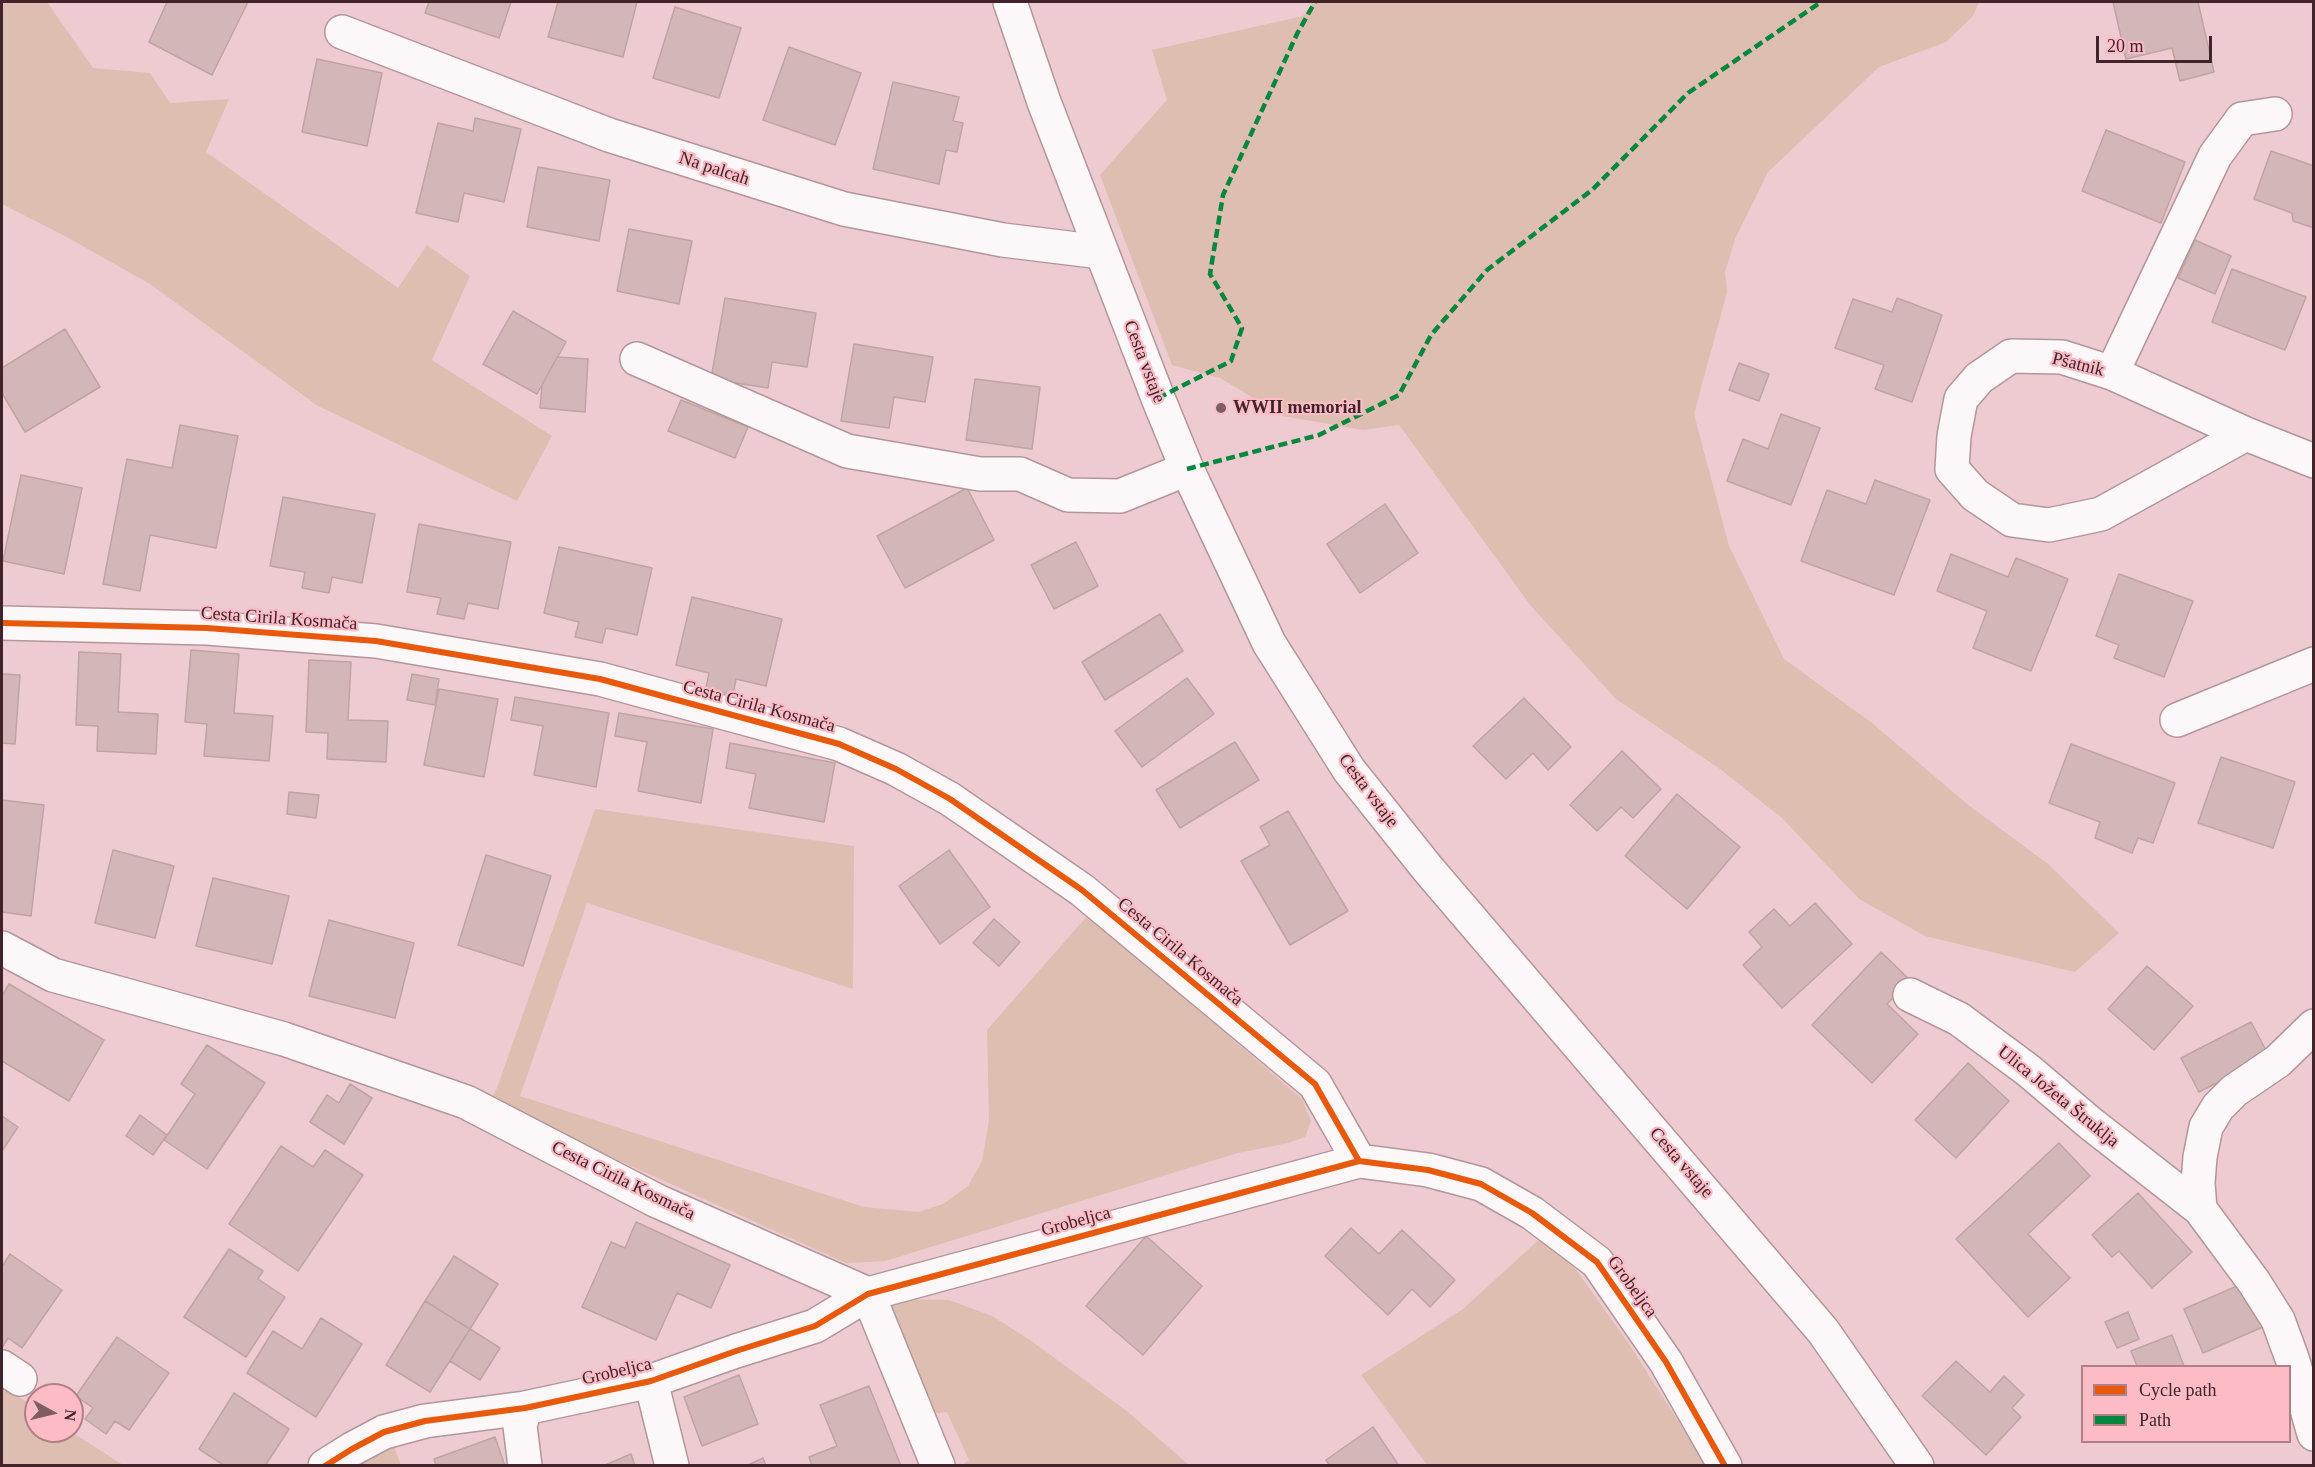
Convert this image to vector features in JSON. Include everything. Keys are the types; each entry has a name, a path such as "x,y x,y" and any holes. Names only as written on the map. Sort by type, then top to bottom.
{"street":[{"name":"Cesta vstaje","path":"1010,2 1044,102 1187,469 1269,643 1349,770 1428,869 1823,1331 1917,1466"},
{"name":"Na palcah","path":"342,32 609,135 844,210 1003,240 1101,252"},
{"path":"2112,373 2215,156 2242,119 2274,114"},
{"name":"Pšatnik","path":"2246,434 2101,514 2049,525 2012,520 1975,495 1952,470 1954,436 1961,399 1979,378 2011,356 2062,357 2112,373 2246,434 2313,461"},
{"path":"637,359 847,451 980,474 1020,474 1068,495 1120,496 1187,469"},
{"name":"Cesta Cirila Kosmača","path":"2,623 207,628 376,640 600,679 838,744 896,769 950,799 1082,890 1315,1084 1359,1161"},
{"path":"2177,720 2313,664"},
{"name":"Cesta Cirila Kosmača","path":"2,948 53,975 284,1039 466,1102 657,1201 868,1294"},
{"name":"Ulica Jožeta Štruklja","path":"1910,995 1959,1018 2029,1071 2090,1123 2200,1209 2254,1281 2278,1320 2307,1406 2313,1434"},
{"path":"2200,1209 2198,1184 2200,1157 2206,1127 2218,1107 2234,1091 2278,1061 2313,1026"},
{"name":"Grobeljca","path":"326,1466 384,1432 425,1421 525,1408 651,1381 815,1326 868,1294 1359,1161 1428,1170 1481,1184 1532,1213 1597,1262 1666,1362 1725,1466"},
{"path":"868,1294 938,1466"},
{"name":"Grobeljca","path":"651,1381 672,1466"},
{"path":"525,1408 520,1426 525,1466"}],"shaded area":[{"path":"2,2 47,2 93,68 150,73 170,103 229,99 206,152 398,288 427,245 470,276 432,360 552,436 517,501 318,406 150,284 2,204"},
{"path":"1313,2 1979,2 1973,16 1946,42 1879,67 1768,172 1735,239 1725,272 1727,292 1694,414 1729,546 1784,659 1872,723 1967,804 2048,864 2119,933 2075,972 1925,936 1859,899 1782,818 1720,769 1616,699 1531,606 1399,425 1363,430 1283,416 1220,378 1172,365 1100,175 1167,100 1152,50 1303,16"},
{"path":"595,809 854,846 853,989 587,903 520,1096 864,1207 919,1212 943,1204 968,1186 982,1161 989,1120 987,1030 1088,915 1302,1099 1311,1121 1305,1137 1288,1143 1238,1153 885,1261 846,1263 489,1102 497,1088"},
{"path":"1543,1236 1577,1271 1629,1344 1706,1465 1427,1465 1361,1375 1463,1309"},
{"path":"893,1299 949,1300 992,1316 1030,1340 1128,1412 1189,1465 962,1465 969,1460 947,1412 932,1414 887,1315"},
{"path":"2,1386 24,1400 24,1443 84,1443 84,1440 123,1465 2,1465"},
{"path":"391,1439 401,1465 338,1466"}],"building":[{"path":"167,2 248,2 212,75 149,42"},
{"path":"429,2 511,2 499,38 425,13"},
{"path":"558,2 637,2 623,57 548,37"},
{"path":"2113,2 2198,2 2214,72 2180,81 2172,48 2126,59"},
{"path":"675,7 741,28 719,98 653,78"},
{"path":"789,47 861,73 835,145 763,120"},
{"path":"317,59 382,73 367,146 302,132"},
{"path":"893,82 959,97 953,121 963,123 957,152 946,150 939,184 873,169"},
{"path":"475,118 521,129 504,202 464,193 458,222 416,213 438,123 473,131"},
{"path":"2106,130 2185,162 2161,223 2082,191"},
{"path":"2271,151 2314,166 2314,228 2293,221 2292,213 2254,199"},
{"path":"538,167 610,180 599,241 527,227"},
{"path":"629,229 692,241 679,304 617,291"},
{"path":"2195,240 2231,256 2215,294 2178,278"},
{"path":"2232,269 2306,297 2285,350 2212,322"},
{"path":"725,298 816,313 807,367 772,362 768,388 711,379"},
{"path":"1897,298 1942,315 1912,402 1875,389 1884,365 1835,348 1853,299 1892,312"},
{"path":"513,311 566,342 537,394 483,364"},
{"path":"65,329 100,387 25,432 2,393 2,368"},
{"path":"854,344 933,357 925,402 894,397 889,428 841,421"},
{"path":"557,357 588,359 585,412 540,408 542,385"},
{"path":"1739,363 1769,374 1759,401 1729,390"},
{"path":"975,379 1040,387 1032,449 966,440"},
{"path":"681,400 748,427 735,458 668,431"},
{"path":"1781,414 1820,428 1791,505 1727,481 1743,439 1768,449"},
{"path":"180,425 238,436 216,548 150,535 140,591 103,584 127,459 172,468"},
{"path":"21,475 82,488 64,574 3,561"},
{"path":"1875,480 1930,500 1894,595 1801,561 1827,490 1866,504"},
{"path":"967,488 994,540 905,588 877,536"},
{"path":"283,497 375,514 362,583 332,577 329,593 302,588 305,572 270,566"},
{"path":"1385,504 1418,553 1360,593 1327,544"},
{"path":"419,524 511,542 498,609 468,603 464,619 437,614 441,598 407,592"},
{"path":"1076,542 1098,586 1054,609 1031,565"},
{"path":"559,547 652,568 637,635 606,628 602,643 575,637 579,622 544,613"},
{"path":"1951,554 2008,577 2016,558 2068,579 2031,671 1973,648 1987,611 1937,591"},
{"path":"2119,574 2193,601 2164,677 2114,658 2119,645 2096,636"},
{"path":"692,597 782,619 766,686 736,679 733,695 706,688 709,673 676,665"},
{"path":"1160,614 1183,651 1105,700 1082,662"},
{"path":"191,650 239,654 234,713 273,716 269,761 204,756 207,724 185,722"},
{"path":"79,652 121,654 118,712 158,714 156,754 97,751 98,726 76,725"},
{"path":"309,660 351,662 348,720 388,721 386,762 327,759 328,733 306,732"},
{"path":"2,674 20,675 15,744 2,743"},
{"path":"412,674 439,679 435,705 407,700"},
{"path":"1187,678 1214,714 1142,767 1115,731"},
{"path":"439,689 498,699 484,777 424,765"},
{"path":"515,697 609,713 596,787 534,775 543,726 511,720"},
{"path":"1524,698 1571,747 1548,770 1533,753 1506,779 1473,746"},
{"path":"619,713 713,729 701,803 638,791 647,742 615,736"},
{"path":"1235,742 1259,780 1180,828 1156,790"},
{"path":"730,743 835,763 824,822 749,808 756,774 726,768"},
{"path":"2071,744 2175,783 2153,843 2138,838 2132,853 2095,838 2100,822 2049,803"},
{"path":"1622,751 1661,789 1633,818 1621,807 1597,831 1570,805"},
{"path":"2221,757 2295,782 2273,848 2198,823"},
{"path":"289,792 319,795 316,818 287,814"},
{"path":"1677,794 1740,847 1687,909 1625,856"},
{"path":"2,800 44,805 31,916 2,912"},
{"path":"1288,811 1348,911 1290,945 1241,861 1270,845 1260,827"},
{"path":"113,850 174,866 155,938 95,923"},
{"path":"949,850 990,907 940,944 899,886"},
{"path":"486,855 551,876 523,966 458,945"},
{"path":"213,878 289,896 272,964 196,946"},
{"path":"1815,903 1852,944 1782,1008 1743,965 1762,947 1749,932 1774,909 1790,926"},
{"path":"994,919 1020,942 999,966 973,943"},
{"path":"329,920 414,943 395,1018 309,996"},
{"path":"1881,952 1910,980 1887,1004 1918,1034 1872,1083 1812,1025"},
{"path":"2147,966 2193,1006 2154,1050 2108,1009"},
{"path":"9,984 104,1040 69,1101 2,1061 2,996"},
{"path":"2251,1022 2269,1056 2199,1092 2181,1058"},
{"path":"207,1045 265,1083 207,1169 164,1140 195,1094 181,1084"},
{"path":"1968,1063 2009,1101 1956,1158 1915,1120"},
{"path":"350,1084 372,1098 344,1144 310,1122 327,1095 339,1103"},
{"path":"140,1115 167,1135 153,1155 126,1136"},
{"path":"2,1116 18,1127 2,1151"},
{"path":"2059,1143 2090,1176 2028,1234 2070,1278 2028,1317 1956,1239"},
{"path":"281,1146 313,1167 325,1150 363,1175 298,1271 229,1224"},
{"path":"2138,1193 2192,1252 2152,1288 2119,1251 2112,1257 2092,1235"},
{"path":"636,1222 730,1265 711,1308 677,1293 656,1340 582,1307 611,1242 625,1248"},
{"path":"1351,1228 1379,1254 1402,1230 1455,1280 1430,1307 1412,1289 1388,1315 1325,1256"},
{"path":"1146,1236 1202,1286 1143,1355 1086,1306"},
{"path":"229,1249 263,1271 258,1279 285,1297 246,1357 184,1317"},
{"path":"10,1254 62,1290 22,1348 8,1338 2,1348 2,1267"},
{"path":"454,1256 498,1284 470,1329 425,1301"},
{"path":"2244,1283 2263,1327 2203,1353 2184,1309"},
{"path":"425,1301 470,1329 430,1392 386,1365"},
{"path":"2128,1312 2139,1339 2117,1348 2105,1322"},
{"path":"321,1318 362,1344 316,1417 247,1373 273,1331 302,1349"},
{"path":"470,1329 500,1348 480,1380 450,1361"},
{"path":"2172,1335 2184,1365 2137,1365 2131,1351"},
{"path":"117,1337 169,1373 129,1430 115,1421 106,1434 85,1419 93,1408 84,1402 84,1384"},
{"path":"1956,1361 1990,1392 2004,1376 2024,1395 2012,1408 2021,1417 1986,1455 1922,1396"},
{"path":"739,1375 758,1424 702,1446 684,1397"},
{"path":"869,1386 901,1466 812,1466 809,1457 837,1446 820,1405"},
{"path":"234,1393 289,1429 265,1466 225,1466 199,1449"},
{"path":"1373,1427 1399,1466 1330,1466 1326,1460"},
{"path":"495,1437 505,1466 436,1466 434,1459"},
{"path":"631,1454 635,1466 603,1466"},
{"path":"763,1458 766,1466 746,1466"}],"marked path":[{"path":"1158,398 1231,361 1242,328 1210,274 1223,195 1297,34 1315,2"},
{"path":"1187,469 1319,435 1399,395 1431,335 1487,270 1592,190 1688,93 1821,2"}],"cycle path":[{"path":"2,623 207,628 376,641 600,679 839,744 896,769 950,799 1082,890 1315,1084 1359,1161"},
{"path":"325,1466 384,1432 425,1421 525,1408 651,1381 815,1326 868,1294 1359,1161 1428,1170 1481,1184 1532,1213 1597,1262 1666,1362 1725,1466"}],"place":[{"name":"WWII memorial","path":"1221,408"}]}
